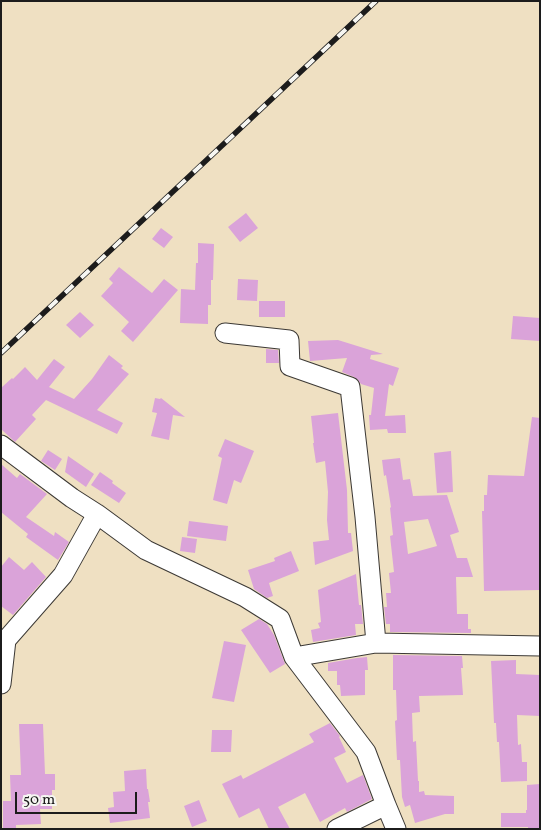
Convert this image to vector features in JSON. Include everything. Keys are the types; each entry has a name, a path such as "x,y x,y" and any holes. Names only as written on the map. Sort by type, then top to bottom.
{"street":[{"path":"225,333 289,340 290,366 350,387 365,517 376,643"},
{"path":"1,446 146,550 245,597 280,619 294,657 366,752 396,829"},
{"path":"1,684 6,640 63,575 97,514"},
{"path":"294,657 376,643 540,646"},
{"path":"337,829 386,805"}],"building":[{"path":"246,213 258,228 240,242 228,227"},
{"path":"161,228 173,237 164,248 152,239"},
{"path":"198,243 214,244 213,280 211,280 211,305 208,305 208,324 180,323 181,289 195,290"},
{"path":"119,267 152,293 164,279 178,290 133,342 121,331 129,322 101,296 113,283 109,279"},
{"path":"238,279 258,280 257,301 237,300"},
{"path":"259,301 285,301 285,317 259,317"},
{"path":"80,312 94,325 80,338 66,325"},
{"path":"513,316 540,318 540,341 511,339"},
{"path":"338,340 383,354 371,355 370,359 399,368 393,386 389,384 385,416 405,415 406,433 388,433 387,429 370,430 369,415 371,415 374,388 361,384 354,377 342,372 347,358 310,361 308,341"},
{"path":"266,349 278,350 279,363 266,363"},
{"path":"109,355 123,366 121,368 129,374 97,410 123,423 117,434 46,400 32,415 36,419 15,442 1,429 1,388 25,367 37,380 54,359 65,367 49,387 74,399 92,379"},
{"path":"155,398 161,398 185,417 173,415 169,440 151,436 157,413 152,412"},
{"path":"338,413 347,490 348,533 351,533 353,551 315,565 313,542 329,540 327,520 328,492 325,461 316,463 311,416"},
{"path":"532,417 540,418 540,590 484,591 482,511 484,511 484,495 487,495 488,475 524,476"},
{"path":"225,439 254,451 241,483 234,480 227,504 213,500 222,458 218,456"},
{"path":"48,450 62,459 55,470 41,461"},
{"path":"451,451 453,492 437,493 434,453"},
{"path":"68,456 94,474 86,487 65,472"},
{"path":"400,458 403,480 410,479 413,496 447,495 459,532 450,535 457,558 467,558 473,577 456,577 457,614 468,614 468,629 471,629 471,633 390,632 390,624 386,624 384,607 387,607 386,593 391,593 389,573 394,572 390,536 393,535 391,507 382,460","holes":["428,519 437,546 408,554 404,522"]},
{"path":"1,464 17,478 20,474 47,494 26,517 54,536 55,532 69,542 58,560 26,537 28,534 1,512"},
{"path":"100,472 126,493 119,503 91,485"},
{"path":"189,521 228,526 226,541 187,536"},
{"path":"182,537 197,539 195,553 180,551"},
{"path":"291,551 299,571 269,583 273,596 267,598 254,589 248,570 275,561 274,558"},
{"path":"9,557 24,570 32,562 46,577 13,615 1,606 1,567"},
{"path":"356,574 363,624 355,624 356,635 313,642 311,630 320,628 318,623 321,622 318,590"},
{"path":"259,619 267,624 274,635 285,664 270,673 241,630"},
{"path":"224,641 246,645 234,702 212,698"},
{"path":"393,655 462,656 463,695 419,696 420,712 412,713 413,742 416,741 419,792 424,791 425,795 454,796 454,814 445,814 415,823 410,805 405,807 402,797 400,760 397,760 396,690 393,690"},
{"path":"367,657 368,670 365,670 365,695 341,696 340,685 337,685 337,671 328,671 328,663"},
{"path":"516,660 516,674 540,675 540,716 517,715 518,745 521,744 522,762 527,762 527,781 501,782 499,742 497,742 496,723 494,723 491,661"},
{"path":"330,723 340,736 346,752 334,758 347,783 363,775 372,799 347,812 345,808 320,822 305,793 278,807 290,829 269,829 259,808 239,818 222,784 241,775 243,779 314,742 309,734"},
{"path":"19,724 43,724 45,774 55,774 55,790 52,790 52,809 40,809 41,824 16,825 16,828 3,828 3,801 11,801 10,775 21,775"},
{"path":"212,730 232,730 231,752 211,752"},
{"path":"146,769 150,818 110,823 108,808 114,807 113,792 125,791 124,771"},
{"path":"540,784 540,829 501,827 501,813 526,813 527,785"},
{"path":"199,800 207,821 192,827 184,806"}],"railway":[{"path":"1,353 376,1"}]}
